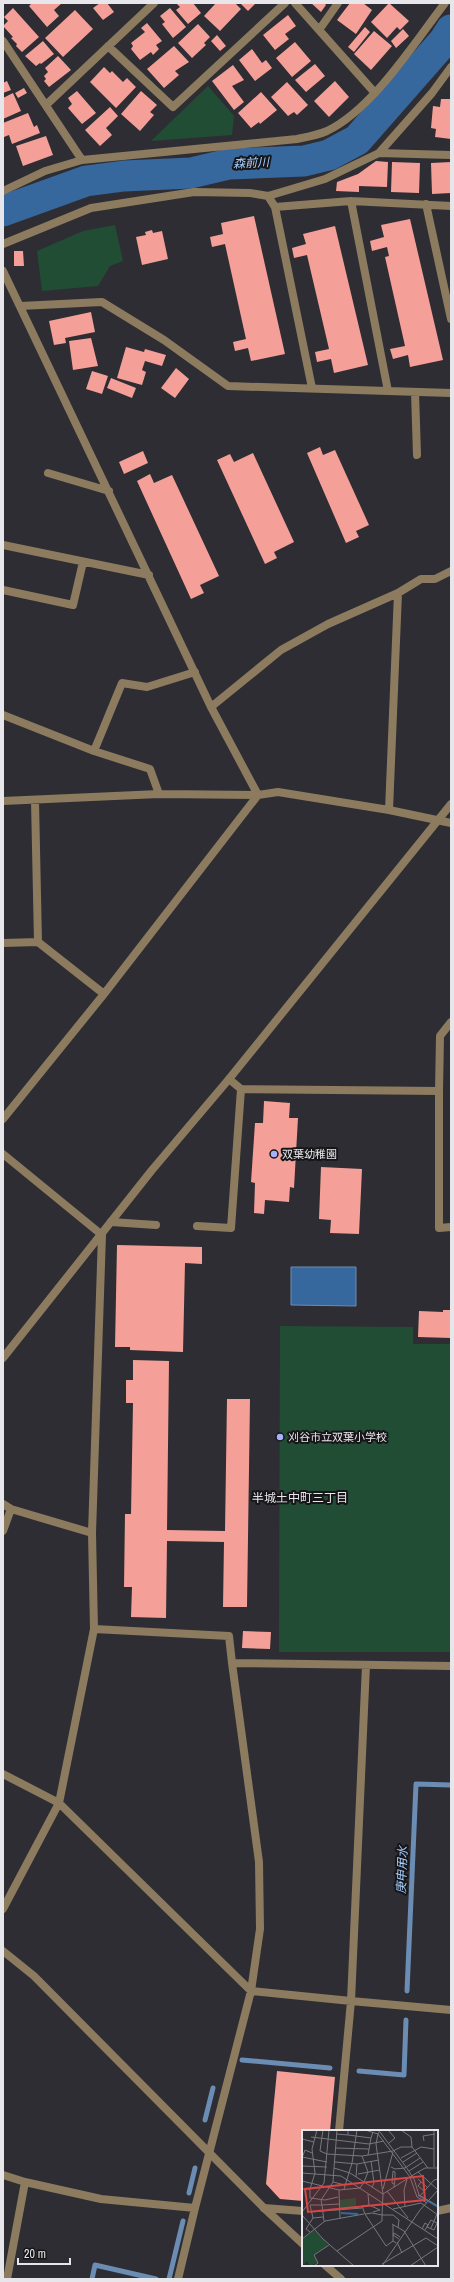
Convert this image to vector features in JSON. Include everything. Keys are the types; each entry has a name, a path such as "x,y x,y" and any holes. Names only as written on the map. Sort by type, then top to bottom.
{"street":[{"path":"46,105 154,3"},
{"path":"108,46 173,107 285,3"},
{"path":"295,3 375,93"},
{"path":"319,30 338,3"},
{"path":"3,191 45,172 82,160 298,139 326,131 351,116 375,93 445,3"},
{"path":"3,41 82,160"},
{"path":"3,244 91,208 194,192 250,193 268,196 326,179 379,153 432,93 451,67"},
{"path":"379,153 451,155"},
{"path":"268,196 274,207 312,388"},
{"path":"274,207 351,201 451,206"},
{"path":"351,201 388,391"},
{"path":"426,204 451,319"},
{"path":"3,271 211,707 258,795"},
{"path":"3,291 13,293"},
{"path":"20,306 102,302 164,340 228,386 451,393"},
{"path":"416,392 417,455"},
{"path":"48,473 109,491"},
{"path":"3,545 149,576"},
{"path":"3,590 73,605 83,562"},
{"path":"211,707 281,650 328,624 398,593 421,580 435,579 451,571"},
{"path":"389,810 398,593"},
{"path":"94,751 122,683 147,687 195,672"},
{"path":"3,715 94,751 150,770 159,794"},
{"path":"3,801 34,801 159,794 258,795 278,792 389,810 451,823"},
{"path":"3,1119 104,994 258,795"},
{"path":"34,801 38,942"},
{"path":"3,1358 111,1222 451,804"},
{"path":"3,943 38,942 104,994"},
{"path":"451,1022 440,1036 439,1228 451,1227"},
{"path":"228,1079 241,1089 439,1091"},
{"path":"197,1226 231,1228 241,1089"},
{"path":"3,1154 102,1234"},
{"path":"111,1222 156,1224"},
{"path":"3,1909 59,1803 94,1629 92,1533 102,1234"},
{"path":"3,1504 11,1509 92,1533"},
{"path":"3,1531 11,1509"},
{"path":"94,1629 228,1636 259,1862 260,1929 251,1991 208,2152 178,2279"},
{"path":"232,1663 451,1666"},
{"path":"339,2130 351,2001 366,1665"},
{"path":"3,1774 59,1803 251,1991 451,2010"},
{"path":"3,1951 34,1976 264,2208 302,2243"},
{"path":"3,2175 25,2182 101,2199 195,2208"},
{"path":"7,2279 25,2182"},
{"path":"264,2208 302,2211"},
{"path":"438,2211 451,2208"},
{"path":"326,2266 341,2279"}],"green space":[{"path":"208,86 234,116 232,135 151,141"},
{"path":"115,225 123,261 110,266 98,286 42,291 37,251 83,231"},
{"path":"280,1326 413,1327 413,1344 451,1344 451,1652 279,1652"}],"water":[{"path":"291,1267 356,1267 356,1306 291,1305"}],"building":[{"path":"32,3 62,3 54,10 59,16 47,27 29,6"},
{"path":"100,3 107,3 114,12 103,20 93,8"},
{"path":"176,3 193,3 201,13 188,24 176,10 180,7"},
{"path":"216,3 235,3 241,9 220,31 204,16"},
{"path":"240,3 256,3 248,11"},
{"path":"311,3 324,3 326,5 321,12"},
{"path":"350,3 363,3 372,10 356,34 337,20"},
{"path":"389,3 409,21 400,30 397,27 387,38 371,22"},
{"path":"13,8 39,37 22,52 11,38 13,37 3,26 8,21 4,17"},
{"path":"170,8 186,27 173,38 162,24 165,22 160,16"},
{"path":"75,10 93,29 63,57 45,38"},
{"path":"288,15 296,26 285,34 289,39 275,50 263,35"},
{"path":"147,23 162,41 156,45 159,49 153,55 151,52 140,60 131,49 133,46 131,43 145,32 141,28"},
{"path":"198,24 210,37 204,43 206,45 192,58 178,43"},
{"path":"365,27 370,32 354,52 348,47"},
{"path":"403,29 409,36 396,48 391,41"},
{"path":"374,31 392,46 371,70 354,54"},
{"path":"217,35 226,46 220,51 211,41"},
{"path":"43,41 54,54 36,66 25,56"},
{"path":"295,42 311,61 292,77 276,58"},
{"path":"174,46 189,62 175,71 179,75 164,88 147,69"},
{"path":"252,49 262,63 266,60 272,68 255,81 239,60"},
{"path":"58,56 71,70 49,87 44,81 46,79 44,76 48,72 45,68"},
{"path":"315,64 325,76 306,92 295,80"},
{"path":"233,65 244,80 232,86 244,102 234,110 212,81"},
{"path":"104,67 110,73 112,71 123,82 127,78 136,87 116,108 90,82"},
{"path":"7,81 11,90 3,93 3,83"},
{"path":"335,81 349,97 329,117 314,101"},
{"path":"287,82 308,105 297,115 294,112 288,116 271,97"},
{"path":"24,88 27,93 18,98 15,93"},
{"path":"77,91 96,113 82,124 68,108 72,104 68,98"},
{"path":"141,91 157,105 150,112 154,115 140,131 121,114"},
{"path":"261,92 277,110 260,124 259,122 251,128 238,113"},
{"path":"13,93 21,111 3,119 3,98"},
{"path":"441,99 451,99 451,139 435,137 436,129 431,128 433,106 440,107"},
{"path":"110,107 118,116 106,128 112,135 100,146 85,130"},
{"path":"28,113 34,127 37,125 40,133 12,144 9,135 4,137 3,123"},
{"path":"46,136 53,155 23,166 16,146"},
{"path":"376,161 388,162 387,187 359,186 359,192 336,191 337,182 358,174"},
{"path":"392,162 420,163 419,193 391,192"},
{"path":"451,162 451,193 432,194 431,163"},
{"path":"254,216 285,354 251,361 248,348 235,351 233,342 246,339 225,244 212,247 210,237 223,234 221,223"},
{"path":"410,219 443,360 410,367 408,355 393,359 390,349 405,346 385,257 389,256 387,247 372,251 370,241 384,237 381,225"},
{"path":"335,226 368,365 334,373 331,359 317,362 315,352 329,349 307,255 294,258 292,248 306,244 303,234"},
{"path":"152,230 153,233 162,231 168,259 142,265 136,237 146,235 145,232"},
{"path":"14,251 23,251 24,266 14,266"},
{"path":"91,312 95,332 65,338 66,343 54,345 49,321"},
{"path":"91,338 98,366 73,370 69,341"},
{"path":"126,347 144,352 145,349 166,355 162,366 145,361 142,370 146,372 142,385 117,378"},
{"path":"176,368 189,379 175,398 161,388"},
{"path":"92,371 108,376 102,394 86,389"},
{"path":"111,378 136,388 132,398 107,388"},
{"path":"320,447 323,455 335,450 369,525 356,531 359,537 346,543 307,453"},
{"path":"143,451 148,463 124,474 119,462"},
{"path":"253,453 294,542 274,552 277,558 265,564 217,460 230,454 234,462"},
{"path":"150,474 154,483 172,475 219,576 200,585 204,593 191,599 137,481"},
{"path":"264,1101 290,1103 289,1118 298,1118 294,1188 290,1187 289,1202 265,1200 264,1214 254,1213 255,1183 251,1182 255,1123 263,1123"},
{"path":"321,1167 362,1169 359,1234 330,1233 331,1220 319,1219"},
{"path":"117,1245 202,1247 202,1264 185,1263 183,1352 130,1350 130,1347 115,1347"},
{"path":"443,1310 451,1310 451,1338 418,1337 419,1311 443,1312"},
{"path":"133,1360 169,1361 167,1530 225,1531 227,1399 250,1399 247,1607 223,1607 224,1542 167,1541 166,1618 131,1617 132,1587 124,1587 125,1514 131,1514 133,1403 126,1403 126,1380 133,1380"},
{"path":"243,1631 271,1632 270,1649 242,1648"},
{"path":"277,2071 335,2077 330,2130 302,2130 302,2201 280,2199 266,2184"}],"waterway":[{"name":"森前川","path":"3,211 86,181 124,176 191,173 229,164 304,161 329,155 357,140 444,41 451,30"},
{"name":"庚申用水","path":"407,1991 416,1784 451,1785"},
{"name":"庚申用水","path":"359,2071 404,2075 406,2020"},
{"name":"庚申用水","path":"242,2060 330,2068"},
{"name":"庚申用水","path":"205,2120 213,2088"},
{"name":"庚申用水","path":"189,2193 195,2168"},
{"name":"庚申用水","path":"169,2279 183,2221"},
{"name":"庚申用水","path":"92,2279 95,2265 156,2279"}],"place":[{"name":"双葉幼稚園","path":"274,1154"},
{"name":"刈谷市立双葉小学校","path":"280,1437"}],"district":[{"name":"半城土中町三丁目","path":"300,1498"}]}
